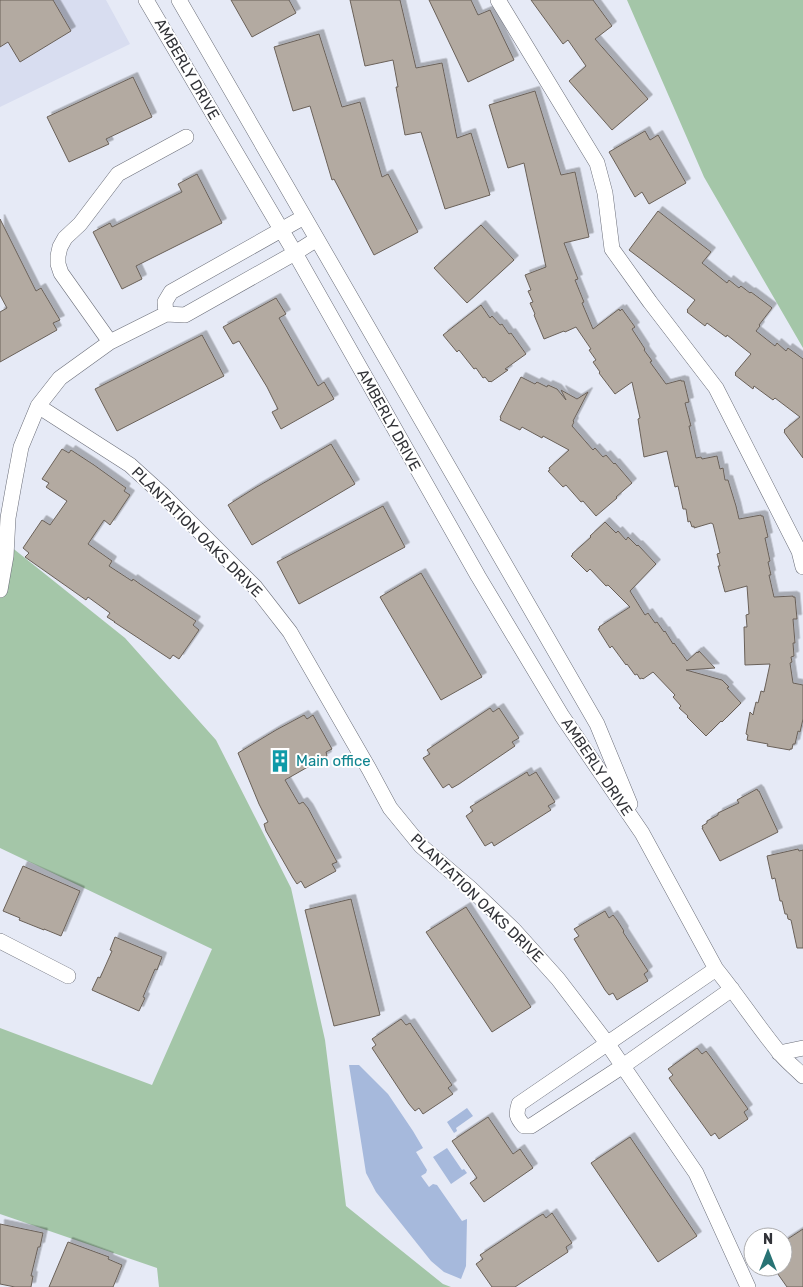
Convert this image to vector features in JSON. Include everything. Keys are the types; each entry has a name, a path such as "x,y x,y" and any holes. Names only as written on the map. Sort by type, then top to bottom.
{"street":[{"name":"AMBERLY DRIVE","path":"146,0 282,230 478,576 562,716 642,833"},
{"name":"AMBERLY DRIVE","path":"179,0 596,724 642,833 716,969 779,1053 803,1076"},
{"path":"498,0 596,163 605,193 612,249 716,388 799,551 803,567"},
{"path":"110,342 61,273 58,264 60,247 65,238 80,224 118,174 186,138"},
{"path":"166,314 165,302 171,292 304,217"},
{"path":"0,590 6,556 8,518 21,448 38,406 60,378 110,342 166,314 185,316 317,239"},
{"name":"PLANTATION OAKS DRIVE","path":"38,406 130,465 163,495 255,587 290,632 370,769 390,808 421,846 470,888 514,930 558,979 607,1043 696,1173 748,1287"},
{"path":"0,942 68,976"},
{"path":"716,969 520,1104 516,1113 519,1120 524,1126 531,1126 623,1066 732,989"},
{"path":"779,1053 803,1048"}],"shaded area":[{"path":"0,0 106,0 130,44 0,107"}],"green space":[{"path":"627,0 803,0 803,348 704,177"},
{"path":"0,538 125,638 216,740 291,888 325,1040 346,1206 443,1284 451,1287 159,1287 157,1268 0,1214 0,1028 152,1085 212,949 0,848"}],"water":[{"path":"349,1065 359,1065 388,1094 423,1148 416,1152 427,1170 421,1176 429,1187 433,1184 437,1185 462,1221 467,1219 466,1266 461,1279 444,1272 431,1261 376,1192 366,1173"},
{"path":"467,1108 473,1116 456,1128 457,1131 454,1133 447,1122"},
{"path":"447,1148 462,1170 464,1169 467,1173 451,1184 433,1157"}],"building":[{"path":"0,0 53,0 71,31 20,62 8,42 0,47"},
{"path":"231,0 289,0 296,13 252,37"},
{"path":"350,0 400,0 416,68 442,63 457,138 471,133 490,195 445,209 421,132 405,135 393,60 365,66"},
{"path":"429,0 471,0 478,15 490,10 514,60 468,82"},
{"path":"531,0 593,0 612,26 595,39 648,99 612,130 569,81 586,66 568,40 563,44"},
{"path":"319,34 342,107 360,102 382,177 388,174 418,232 374,255 334,179 332,180 310,106 293,111 274,47"},
{"path":"133,77 152,117 106,139 109,144 69,162 47,117"},
{"path":"535,91 561,175 575,172 589,237 564,243 578,279 575,280 584,302 582,303 593,329 619,309 620,311 622,309 635,327 632,329 652,361 650,362 666,384 684,381 689,402 685,403 696,458 701,457 702,459 717,456 720,469 723,468 725,480 728,480 739,519 763,516 768,537 765,538 770,561 768,562 771,575 769,575 774,597 795,597 797,619 793,619 795,643 793,643 794,656 791,657 792,662 790,663 793,683 803,685 803,719 795,744 793,744 790,750 747,740 748,735 746,734 750,712 753,715 761,691 764,692 770,664 745,665 744,627 747,627 746,615 749,614 747,586 725,592 718,566 720,566 717,554 720,553 713,524 694,528 690,521 688,522 686,509 683,509 678,486 675,487 667,451 644,457 638,419 640,418 632,382 615,394 599,373 593,362 596,360 589,350 591,349 576,327 544,339 534,315 530,303 533,302 528,291 531,290 525,275 546,267 524,163 508,168 489,105"},
{"path":"645,131 650,140 658,135 686,183 649,204 642,192 635,197 609,152"},
{"path":"197,174 222,223 136,266 142,279 122,289 93,232 110,223 112,227 182,192 178,184"},
{"path":"658,211 711,252 702,263 727,283 729,280 739,288 741,286 772,308 756,331 775,346 777,343 786,351 788,348 803,359 803,458 784,432 800,417 775,398 773,400 754,386 753,389 735,375 751,354 727,335 726,337 707,323 705,326 687,312 695,300 629,250"},
{"path":"0,219 36,291 41,288 60,320 53,323 57,330 0,362 0,312 7,308 0,295"},
{"path":"481,225 514,260 467,303 434,268"},
{"path":"276,298 286,314 279,318 291,339 318,386 324,382 334,399 281,429 272,412 278,409 267,387 239,341 233,344 223,327"},
{"path":"481,305 490,318 492,316 500,325 502,324 509,334 511,333 526,354 491,382 485,377 483,378 476,368 474,369 459,350 457,352 443,335"},
{"path":"202,335 224,376 117,431 95,389"},
{"path":"521,377 535,384 537,382 557,389 566,400 561,390 577,399 588,392 572,426 593,450 595,448 603,457 606,455 632,483 596,516 566,485 563,487 548,471 569,450 543,436 542,438 522,427 520,430 500,420"},
{"path":"331,444 355,484 252,545 228,505"},
{"path":"62,449 69,453 71,450 94,465 126,488 124,491 130,495 110,525 104,520 88,544 112,561 109,566 132,581 133,579 196,621 193,625 199,630 179,659 173,655 170,659 114,622 107,617 110,613 88,597 86,600 25,557 29,553 23,548 42,520 50,525 67,501 46,487 49,483 42,479"},
{"path":"383,506 405,547 299,604 277,562"},
{"path":"605,522 616,533 618,531 626,540 628,537 638,545 656,564 630,591 645,615 648,613 655,623 657,622 687,661 699,651 715,668 686,670 722,680 741,703 706,736 679,708 681,706 673,697 675,695 653,672 640,679 626,665 612,646 610,648 598,629 630,607 590,569 587,572 571,556"},
{"path":"421,573 482,677 441,700 380,597"},
{"path":"490,708 493,712 499,708 519,738 512,742 515,746 459,784 452,788 449,784 443,788 423,758 430,754 427,750"},
{"path":"304,715 307,719 313,715 332,749 326,752 327,756 285,780 299,804 303,802 308,808 337,862 332,864 336,871 305,888 301,881 297,884 266,831 264,824 268,822 238,753"},
{"path":"527,772 529,776 536,772 555,802 548,806 551,810 494,846 492,842 485,846 466,816 473,811 470,807"},
{"path":"757,789 778,832 720,861 702,826 718,815 718,813 739,803 737,800"},
{"path":"798,849 799,851 803,850 803,948 797,948 791,920 785,914 782,901 780,901 775,878 772,879 767,856"},
{"path":"23,866 80,891 61,936 19,920 20,918 3,911"},
{"path":"351,899 380,1015 334,1026 305,910"},
{"path":"466,907 531,1007 492,1032 426,932"},
{"path":"605,911 609,918 613,915 617,920 648,971 644,974 648,981 617,1000 613,993 609,995 605,990 574,939 579,936 574,929"},
{"path":"115,937 162,957 143,997 145,998 139,1011 92,990 98,977 100,978 112,951 110,950"},
{"path":"401,1019 406,1025 410,1023 452,1085 448,1088 453,1094 423,1114 419,1108 415,1111 409,1104 372,1048 376,1045 372,1039"},
{"path":"697,1048 702,1054 706,1051 748,1109 744,1112 748,1119 719,1139 715,1133 711,1136 669,1078 673,1075 668,1069"},
{"path":"488,1117 513,1154 520,1149 533,1168 484,1202 470,1183 477,1178 452,1141"},
{"path":"630,1137 697,1236 658,1262 591,1163"},
{"path":"552,1213 572,1243 566,1247 568,1252 515,1287 492,1287 476,1264 483,1259 480,1255 536,1218 543,1214 546,1218"},
{"path":"0,1224 43,1233 31,1276 33,1276 31,1287 15,1287 0,1284"},
{"path":"803,1229 803,1287 787,1287 780,1277 793,1277 793,1236"},
{"path":"68,1242 109,1257 108,1259 122,1265 113,1287 49,1287"}],"place":[{"name":"Main office","path":"280,761"}]}
